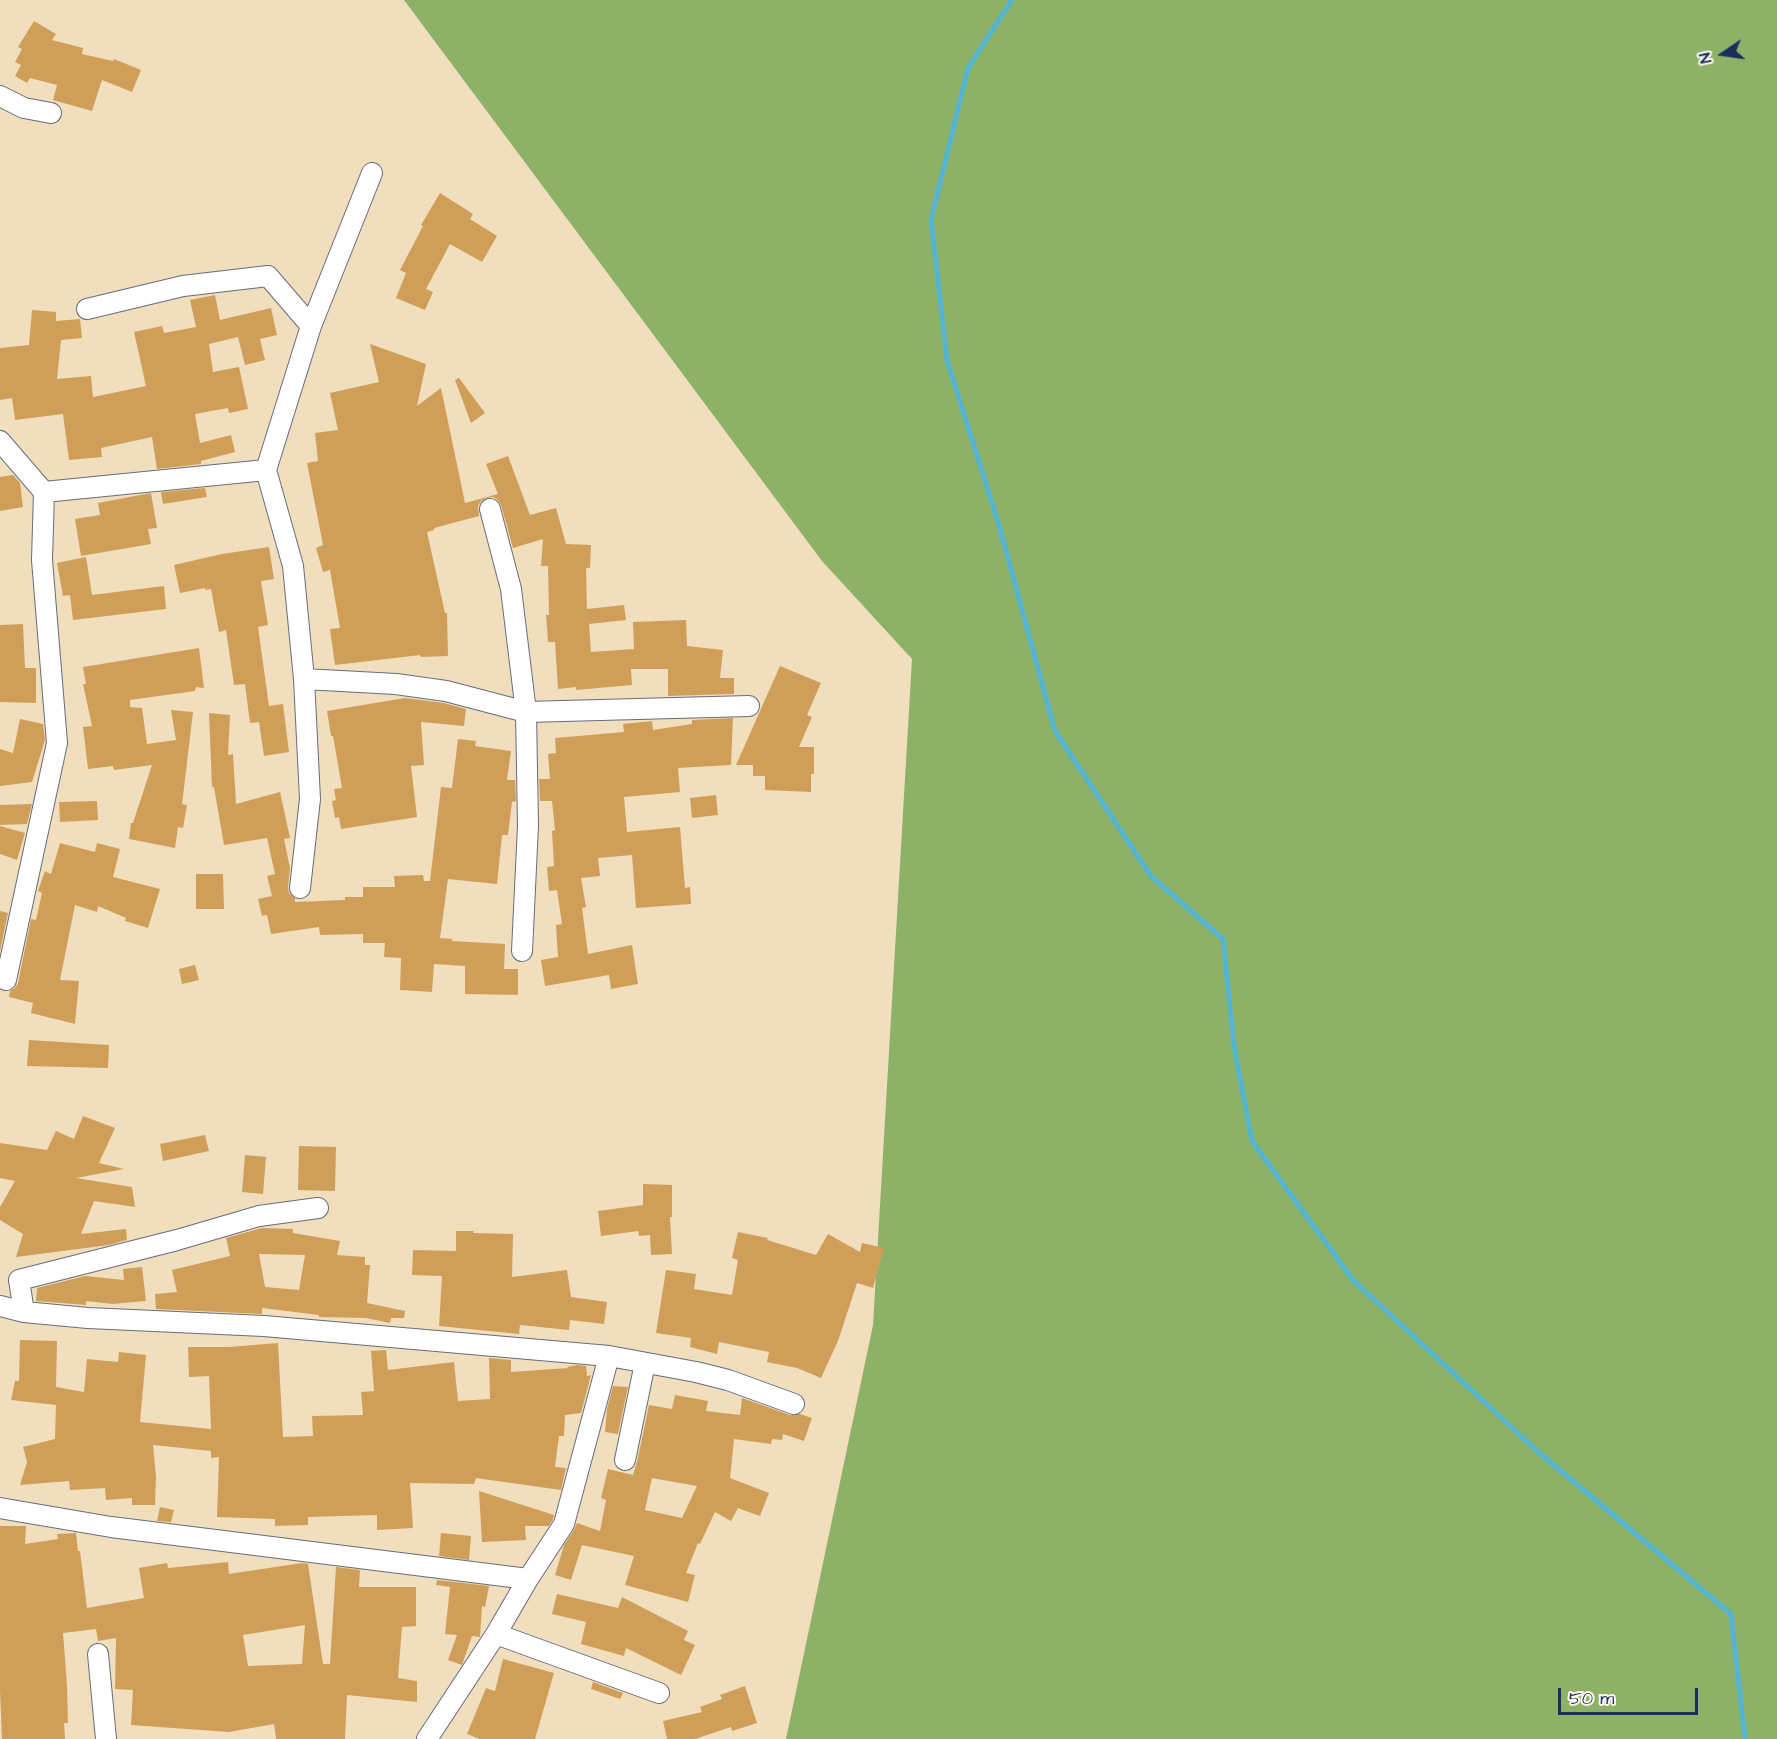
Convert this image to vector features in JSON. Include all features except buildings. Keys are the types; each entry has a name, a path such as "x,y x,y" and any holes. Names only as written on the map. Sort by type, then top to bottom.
{"street":[{"path":"0,96 24,108 51,113"},
{"path":"300,888 310,799 304,679 293,566 266,470 311,326 372,173"},
{"path":"87,309 183,286 268,276 311,326"},
{"path":"0,441 44,492 42,560 57,743 6,980"},
{"path":"44,492 266,470"},
{"path":"490,509 511,589 526,712 528,826 522,951"},
{"path":"304,679 396,684 446,691 526,712 749,706"},
{"path":"24,1312 20,1280 177,1240 258,1216 318,1208"},
{"path":"0,1306 24,1312 88,1318 264,1326 609,1356 728,1380 794,1404"},
{"path":"427,1739 564,1524 609,1356"},
{"path":"625,1460 645,1363"},
{"path":"0,1508 111,1527 528,1579"},
{"path":"496,1634 659,1693"},
{"path":"98,1654 106,1739"}],"green space":[{"path":"404,0 1777,0 1777,1739 786,1739 873,1325 912,659 822,561"}],"waterway":[{"path":"1012,0 968,68 931,220 947,360 999,525 1055,731 1151,876 1223,939 1234,1046 1252,1141 1353,1280 1536,1450 1731,1614 1745,1739"}]}
